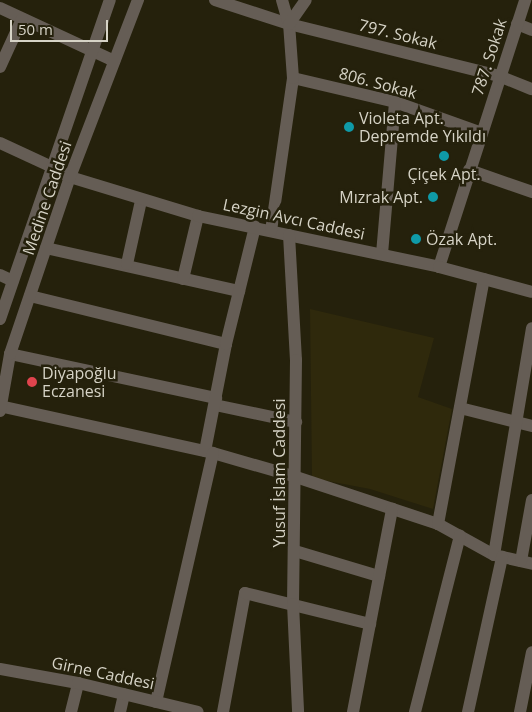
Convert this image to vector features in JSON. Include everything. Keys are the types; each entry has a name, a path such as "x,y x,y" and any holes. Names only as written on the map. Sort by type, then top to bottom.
{"street":[{"path":"0,319 110,0"},
{"name":"Medine Caddesi","path":"0,407 10,354 70,177 138,0"},
{"name":"797. Sokak","path":"214,0 288,24 499,76 532,89"},
{"path":"271,231 293,78 288,24 282,0"},
{"path":"288,24 306,0"},
{"name":"787. Sokak","path":"439,267 525,0"},
{"path":"0,8 114,61"},
{"path":"0,67 22,19"},
{"path":"517,24 532,30"},
{"name":"806. Sokak","path":"293,78 395,102 482,133"},
{"path":"382,254 395,102"},
{"name":"Lezgin Avcı Caddesi","path":"0,143 70,177 141,201 198,216 439,267 532,292"},
{"path":"469,170 532,192"},
{"path":"127,264 141,201"},
{"path":"183,279 198,216"},
{"path":"160,706 209,452 215,402 226,344 255,228"},
{"name":"Yusuf İslam Caddesi","path":"289,235 296,422 293,604 298,712"},
{"path":"46,248 127,264 239,291"},
{"path":"0,275 13,281"},
{"path":"438,524 484,280"},
{"path":"30,296 226,344"},
{"path":"468,712 498,556 514,422 529,364 532,328"},
{"path":"10,354 296,422"},
{"path":"0,407 209,452 296,476 438,524 498,556 526,563 532,500"},
{"path":"460,408 532,426"},
{"path":"353,712 392,509"},
{"path":"415,712 460,536"},
{"path":"295,551 379,576"},
{"path":"223,712 245,593 370,624"},
{"path":"520,712 532,652"},
{"name":"Girne Caddesi","path":"0,669 78,683 124,694 160,706 198,712"},
{"path":"71,712 78,683"},
{"path":"120,712 124,694"}],"shaded area":[{"path":"310,309 434,338 418,397 452,409 433,509 370,489 312,478"}],"place":[{"name":"Violeta Apt. Depremde Yıkıldı","path":"349,127"},
{"name":"Çiçek Apt.","path":"444,156"},
{"name":"Mızrak Apt.","path":"433,197"},
{"name":"Özak Apt.","path":"416,239"},
{"name":"Diyapoğlu Eczanesi","path":"32,382"}]}
